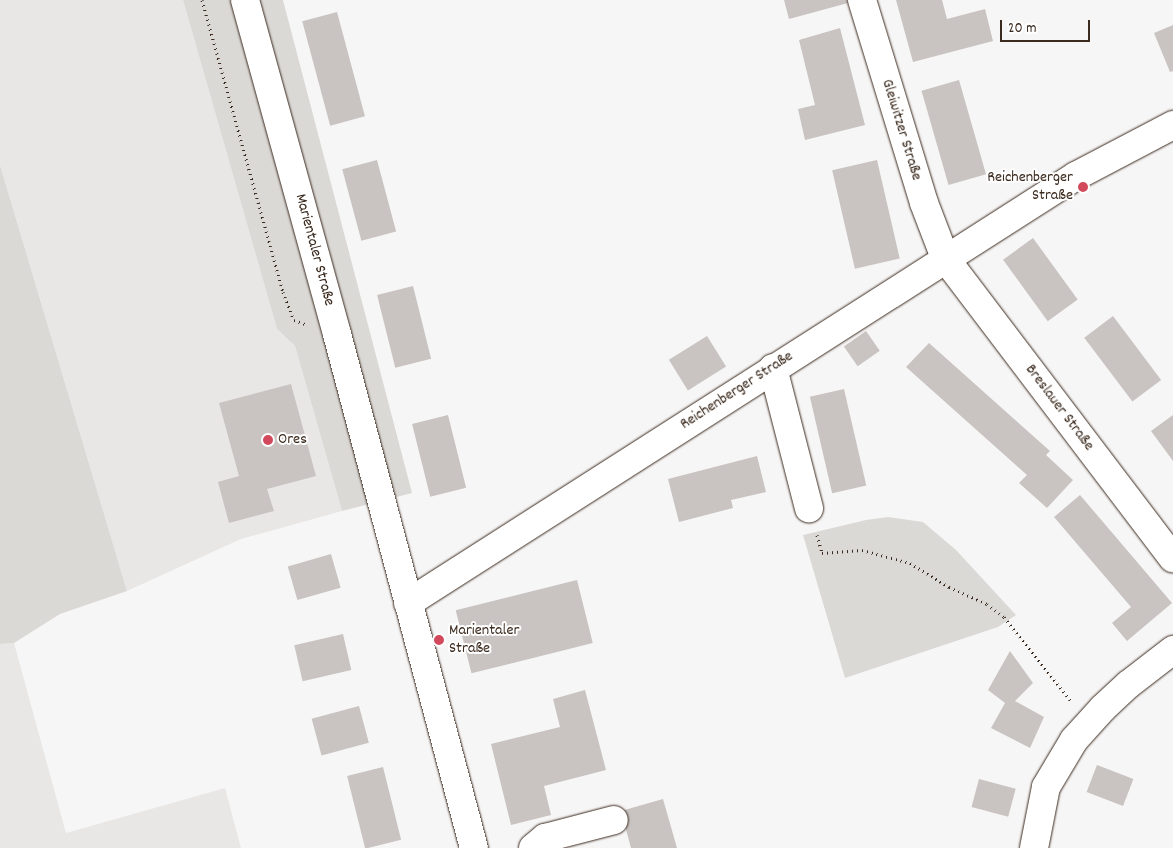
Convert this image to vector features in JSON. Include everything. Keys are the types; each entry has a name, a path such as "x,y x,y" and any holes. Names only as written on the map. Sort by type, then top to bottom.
{"street":[{"name":"Marientaler Straße","path":"245,0 337,334 474,848"},
{"name":"Gleiwitzer Straße","path":"862,0 924,203 945,258"},
{"name":"Reichenberger Straße","path":"408,603 1076,176 1173,125"},
{"name":"Breslauer Straße","path":"945,258 1173,558"},
{"path":"773,368 809,508"},
{"path":"1034,848 1046,787 1058,764 1089,721 1129,684 1173,650"},
{"path":"533,848 545,838 614,820"}],"path":[{"path":"202,0 289,308 294,320 337,334"},
{"path":"809,508 822,552 862,550 910,563 949,587 988,604 1004,617 1089,721"}],"shaded area":[{"path":"0,0 183,0 277,329 295,346 342,511 241,539 127,591 0,165"},
{"path":"183,0 283,0 412,493 342,511 295,346 277,329"},
{"path":"0,165 127,591 60,614 14,643 0,644"},
{"path":"888,517 923,522 956,550 1016,615 998,627 845,678 803,535 866,520"},
{"path":"14,643 66,833 225,788 241,848 0,848 0,644"}],"building":[{"path":"784,0 847,0 848,3 789,19"},
{"path":"896,0 942,0 947,19 985,9 993,41 913,62"},
{"path":"337,12 365,116 330,126 302,21"},
{"path":"1173,25 1173,71 1170,72 1154,33"},
{"path":"840,28 865,125 805,140 798,109 815,105 799,40"},
{"path":"959,80 986,174 949,185 922,91"},
{"path":"377,160 396,231 361,241 342,169"},
{"path":"877,160 900,258 855,269 832,170"},
{"path":"1033,238 1078,299 1048,321 1003,260"},
{"path":"413,286 431,359 395,368 377,295"},
{"path":"1113,316 1161,380 1132,402 1084,338"},
{"path":"866,331 880,351 858,366 844,346"},
{"path":"707,336 726,367 688,390 669,360"},
{"path":"929,343 1050,451 1046,455 1073,480 1047,508 1019,483 1027,475 906,367"},
{"name":"Ores","path":"291,384 316,476 267,489 274,511 229,523 218,482 239,476 219,403"},
{"path":"844,389 866,485 832,493 810,397"},
{"path":"448,415 466,488 430,497 412,424"},
{"path":"1173,415 1173,461 1151,431"},
{"path":"757,456 766,492 731,500 733,508 679,522 668,479"},
{"path":"1080,495 1172,603 1127,641 1112,623 1131,607 1054,517"},
{"path":"331,554 341,588 297,600 288,566"},
{"path":"577,580 593,643 471,673 456,610"},
{"path":"343,634 351,670 303,681 294,645"},
{"path":"1010,651 1033,683 1015,701 1044,717 1030,748 991,728 1005,703 988,690"},
{"path":"585,690 606,770 544,786 551,815 511,825 491,744 560,727 553,699"},
{"path":"359,706 369,743 322,755 312,719"},
{"path":"1097,765 1133,779 1123,806 1087,792"},
{"path":"383,767 401,840 365,848 347,776"},
{"path":"979,779 1016,789 1008,817 971,807"},
{"path":"663,799 677,848 631,848 621,811"}],"place":[{"name":"Reichenberger Straße","path":"1083,187"},
{"name":"Ores","path":"268,440"},
{"name":"Marientaler Straße","path":"439,640"}]}
